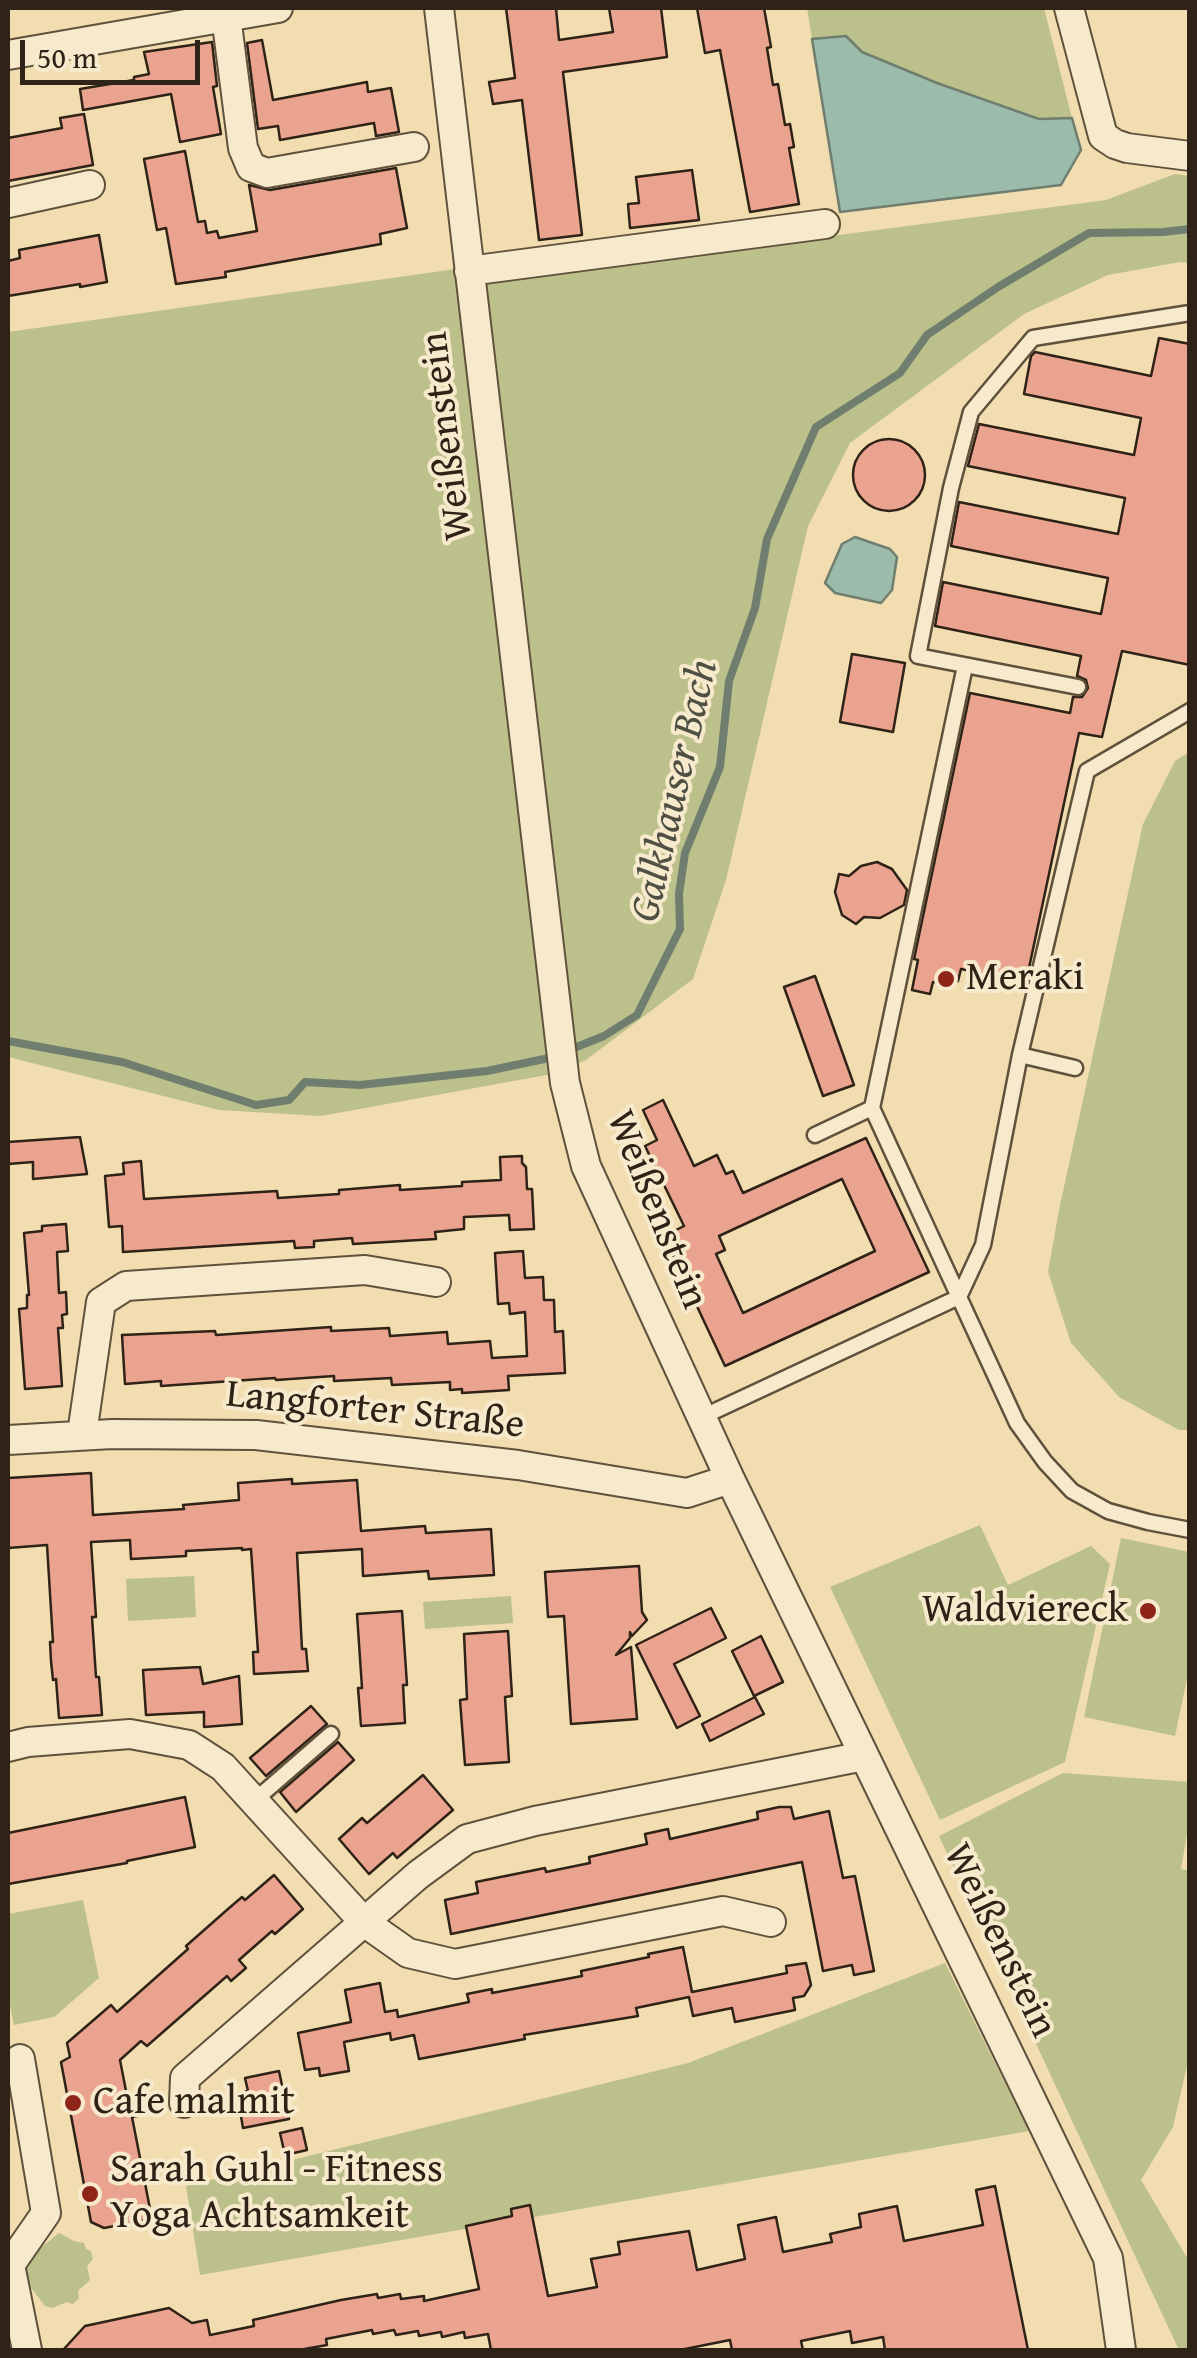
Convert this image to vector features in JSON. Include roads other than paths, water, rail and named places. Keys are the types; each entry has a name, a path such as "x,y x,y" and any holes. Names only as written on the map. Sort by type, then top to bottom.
{"street":[{"path":"8,55 278,8"},
{"name":"Weißenstein","path":"440,8 565,1083 586,1166 730,1479 1108,2258 1121,2350"},
{"path":"1069,8 1104,136 1127,148 1190,156"},
{"path":"226,16 243,148 251,166 267,173 414,146"},
{"path":"8,202 90,185"},
{"path":"469,271 825,224"},
{"path":"82,1434 100,1302 126,1286 365,1270 436,1282"},
{"name":"Langforter Straße","path":"8,1440 82,1434 256,1435 518,1465 687,1494 730,1479"},
{"path":"8,1748 28,1742 130,1734 189,1745 224,1767 364,1922 408,1953 455,1964 723,1911 771,1922"},
{"path":"184,2103 185,2078 418,1875 467,1839 535,1821 864,1756"},
{"path":"20,2059 46,2213 9,2266 27,2350"}],"lane":[{"path":"1078,687 918,656 951,488 971,412 1033,338 1190,313"},
{"path":"964,666 872,1108 1017,1422 1045,1462 1072,1491 1108,1511 1190,1530"},
{"path":"702,1417 959,1297 982,1245 1020,1056 1088,771 1190,710"},
{"path":"1020,1056 1075,1068"},
{"path":"815,1135 872,1108"},
{"path":"254,1801 331,1734"}],"waterway":[{"name":"Galkhauser Bach","path":"8,1041 122,1062 256,1105 289,1100 305,1082 360,1085 487,1071 549,1058 604,1036 637,1015 680,929 679,894 685,853 720,767 729,681 755,608 767,539 816,427 900,373 927,335 1089,233 1190,229"}],"place":[{"name":"Meraki","path":"946,979"},
{"name":"Waldviereck","path":"1148,1611"},
{"name":"Cafe malmit","path":"73,2103"},
{"name":"Sarah Guhl - Fitness Yoga Achtsamkeit","path":"90,2194"}]}
